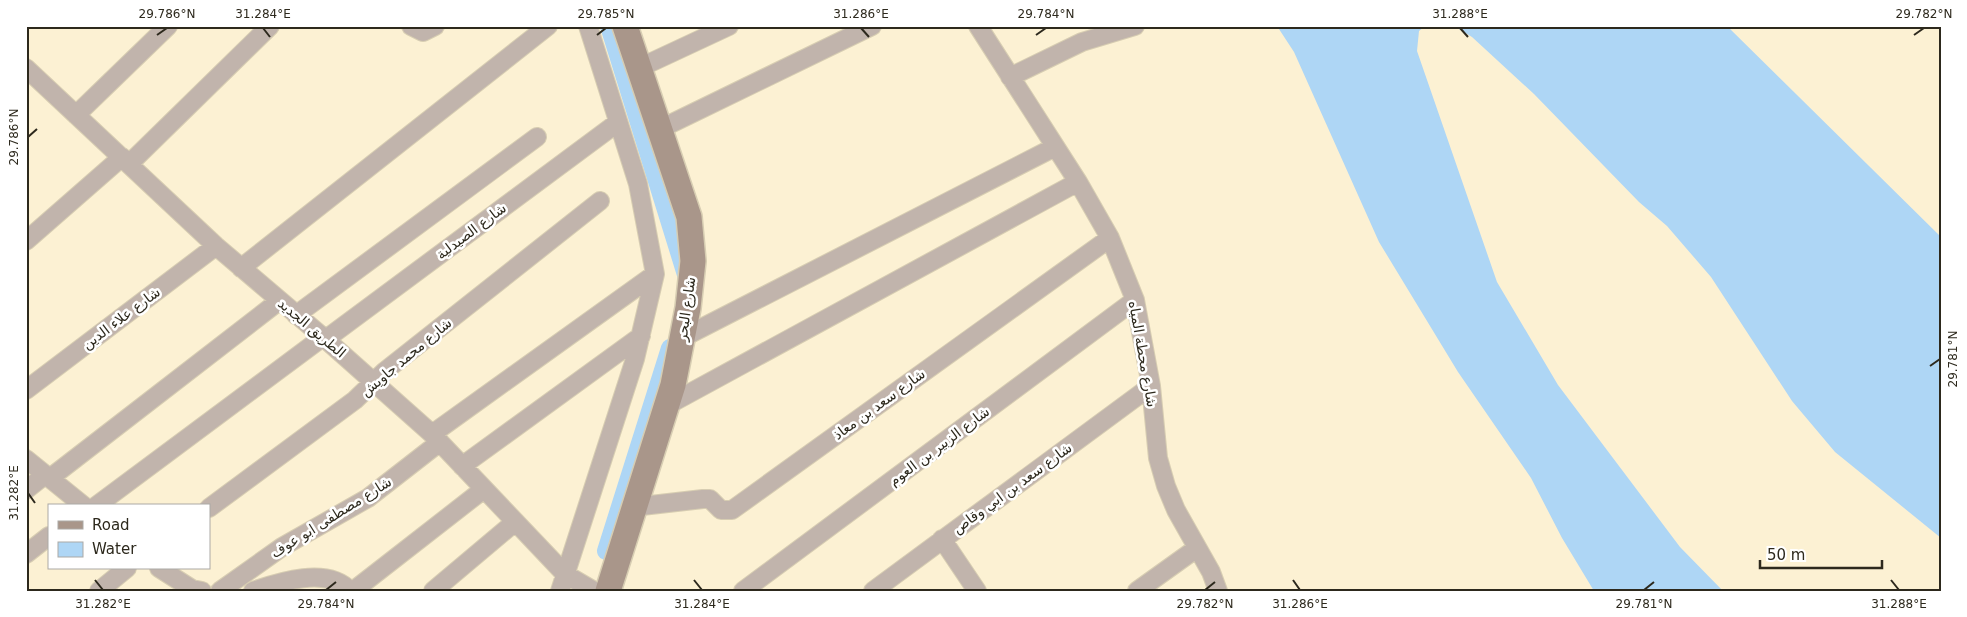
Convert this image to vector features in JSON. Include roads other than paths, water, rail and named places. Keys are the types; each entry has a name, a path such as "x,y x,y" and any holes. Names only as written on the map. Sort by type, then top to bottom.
{"street":[{"path":"76,115 168,26"},
{"path":"26,241 125,160 270,26"},
{"path":"411,26 423,32 435,26"},
{"path":"241,268 548,26"},
{"path":"560,591 635,359 655,274 638,184 588,26"},
{"name":"شارع البحر","path":"608,591 633,507 673,386 688,308 693,261 689,217 625,26"},
{"path":"639,68 729,26"},
{"path":"660,129 872,26"},
{"name":"شارع محطة المياه","path":"978,26 1078,182 1110,238 1135,300 1151,386 1158,458 1166,486 1176,510 1211,572 1218,591"},
{"path":"1010,77 1082,42 1135,26"},
{"name":"الطريق الجديد","path":"26,68 216,246 324,338 436,438 565,574 594,591"},
{"name":"شارع الصيدلية","path":"99,504 617,122"},
{"path":"296,315 537,137"},
{"path":"682,338 1055,147"},
{"path":"666,406 1078,182"},
{"name":"شارع محمد جاويش","path":"210,507 348,405 374,382 600,202"},
{"name":"شارع سعد بن معاذ","path":"633,507 702,499 710,500 721,510 732,510 1110,238"},
{"name":"شارع علاء الدين","path":"26,390 216,246"},
{"name":"شارع مصطفى ابو عوف","path":"220,591 282,547 368,498 436,438 655,274"},
{"name":"شارع الزبير بن العوم","path":"743,591 1135,300"},
{"path":"26,490 48,477 279,301"},
{"path":"462,466 641,336"},
{"name":"شارع سعد بن ابي وقاص","path":"873,591 1151,386"},
{"path":"26,459 82,504"},
{"path":"253,591 294,579 331,578 351,591 484,489"},
{"path":"433,591 515,522"},
{"path":"26,554 48,537"},
{"path":"942,540 977,591"},
{"path":"1136,591 1198,548"},
{"path":"99,591 125,570"},
{"path":"162,570 192,590 202,591"},
{"path":"316,591 331,578"}],"water":[{"path":"1277,26 1425,26 1419,31 1417,51 1497,282 1558,385 1680,547 1723,591 1594,591 1562,538 1531,478 1458,372 1379,242 1294,52"},
{"path":"1454,26 1727,26 1941,237 1941,538 1835,452 1792,401 1711,277 1667,226 1639,202 1534,94 1472,37"}],"waterway":[{"path":"609,26 687,278"},
{"path":"606,551 670,348"}]}
